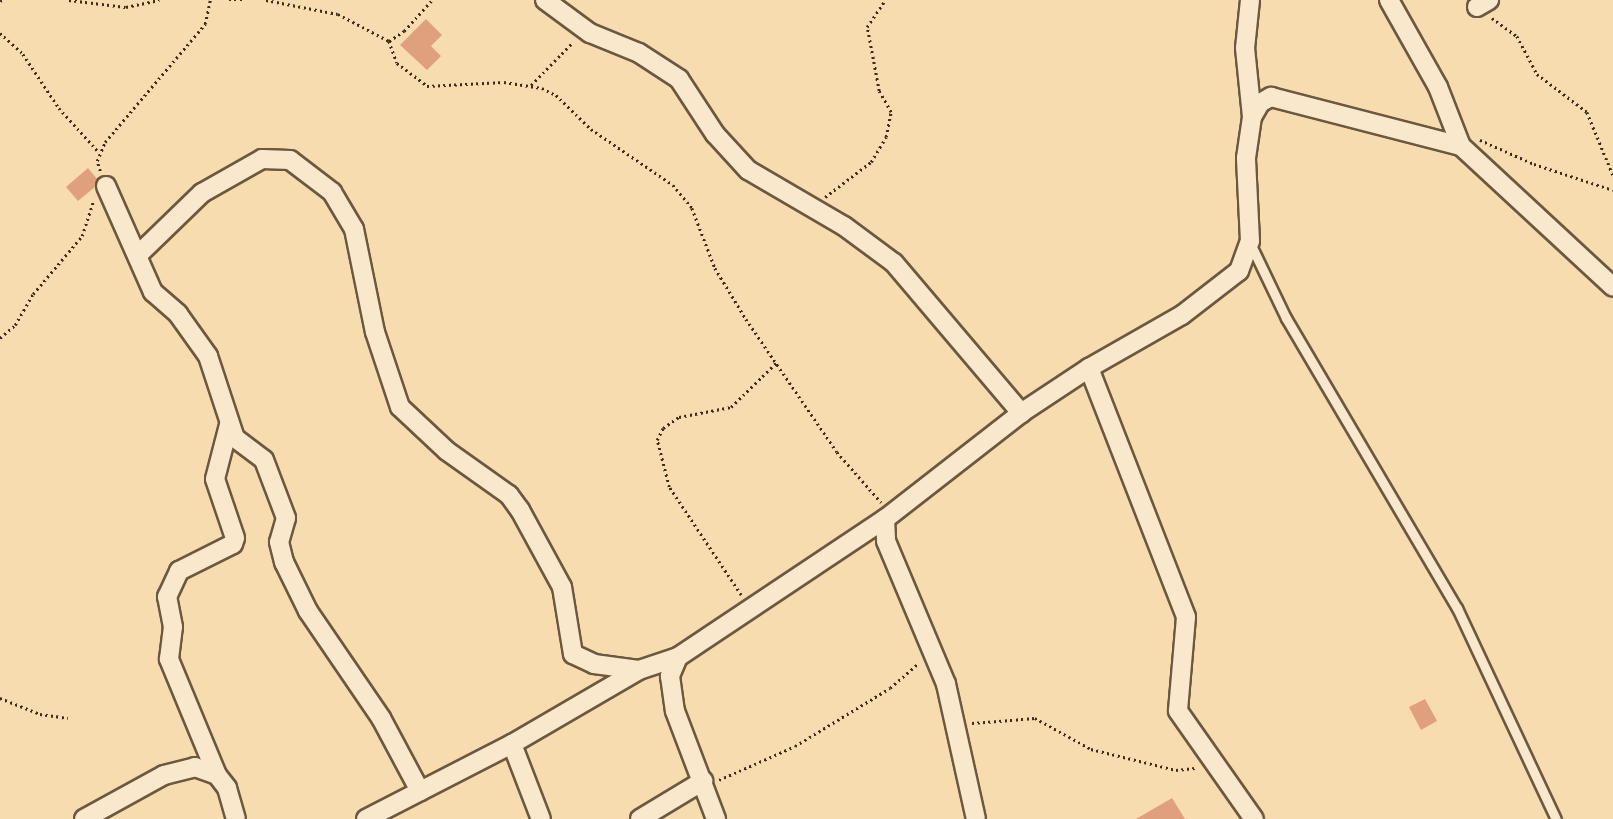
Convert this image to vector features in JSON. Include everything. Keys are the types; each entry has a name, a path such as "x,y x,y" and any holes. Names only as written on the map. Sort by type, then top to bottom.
{"street":[{"path":"545,0 590,33 639,53 679,79 734,157 807,208 844,226 906,274 1021,414"},
{"path":"370,818 512,744 639,670 678,657 885,519 1021,414 1089,368 1182,315 1239,271 1250,241 1246,158 1252,117 1245,48 1250,0"},
{"path":"1389,0 1438,87 1461,146"},
{"path":"1252,117 1260,103 1271,97 1461,146 1613,287"},
{"path":"139,254 202,193 262,159 290,160 332,192 354,229 375,332 400,407 447,451 509,495 520,510 562,587 573,654 594,664 639,670"},
{"path":"106,186 119,223 139,254 157,298 178,314 208,356 229,425 239,443 264,460 286,518 279,542 284,562 308,611 381,718 420,792"},
{"path":"1089,368 1186,617 1178,711 1254,819"},
{"path":"229,425 215,479 235,538 233,544 179,571 167,597 173,627 169,659 217,775 227,788 236,819"},
{"path":"885,519 886,541 934,650 955,723 976,819"},
{"path":"678,657 670,676 671,693 716,819"},
{"path":"512,744 541,819"},
{"path":"84,819 183,769 195,767 217,775"},
{"path":"640,819 704,783"}],"lane":[{"path":"1250,241 1286,318 1457,608 1556,819"}],"path":[{"path":"69,0 126,7 159,0"},
{"path":"229,0 246,0"},
{"path":"266,0 338,14 389,41 397,63 427,86 504,82 530,85 556,95 591,129 683,195 719,276 837,452 885,508 885,519"},
{"path":"389,41 404,32 432,0"},
{"path":"807,208 871,162 886,137 891,112 879,91 867,27 886,0"},
{"path":"1483,4 1517,36 1546,83 1587,112 1613,175"},
{"path":"0,33 23,54 59,108 99,152"},
{"path":"530,85 573,42 590,33"},
{"path":"1455,128 1534,164 1613,190"},
{"path":"750,609 669,487 657,440 679,416 731,407 776,363"},
{"path":"704,783 796,746 890,688 934,650"},
{"path":"0,698 40,714 68,718"},
{"path":"955,723 1035,718 1091,749 1176,769 1217,765"}],"building":[{"path":"426,19 442,35 431,46 441,56 427,70 400,45"},
{"path":"88,168 97,179 95,187 78,201 66,187"},
{"path":"1425,699 1437,721 1421,730 1409,707"},
{"path":"1172,798 1185,819 1136,819"}]}
